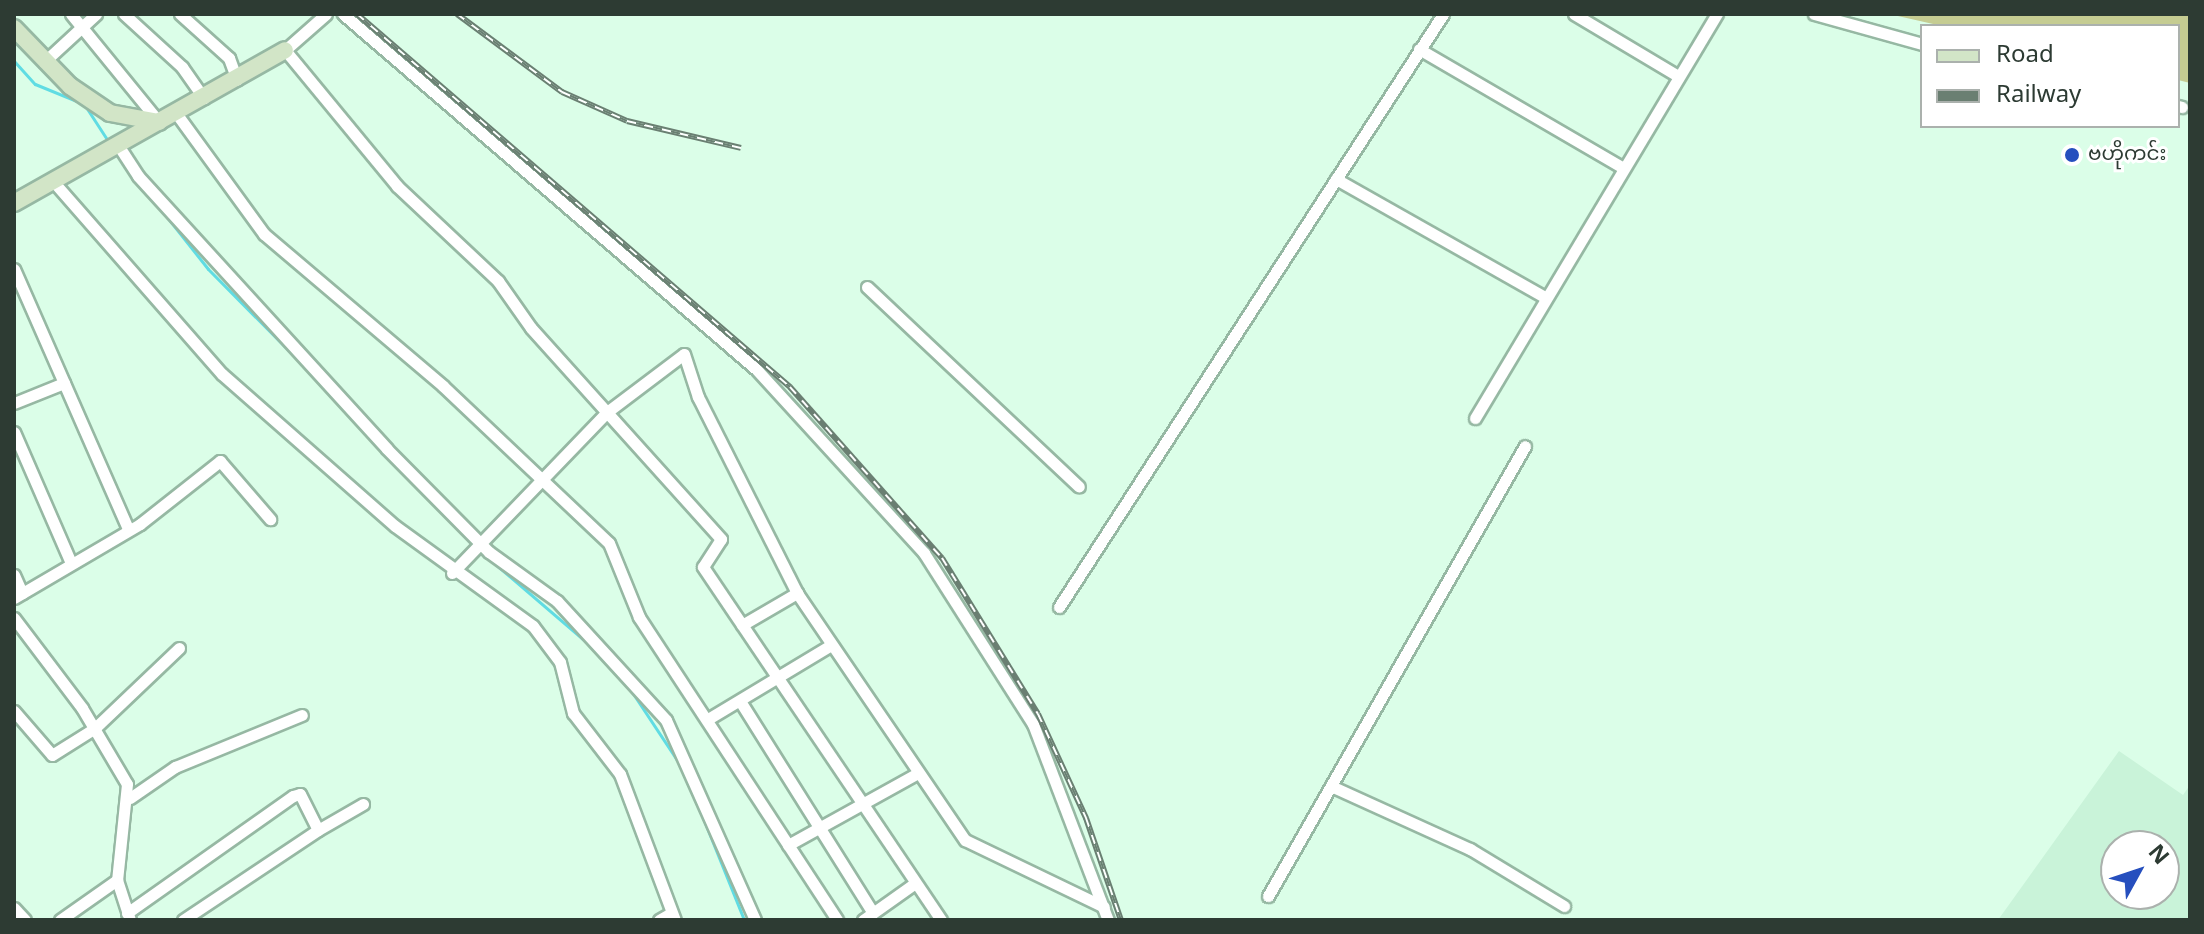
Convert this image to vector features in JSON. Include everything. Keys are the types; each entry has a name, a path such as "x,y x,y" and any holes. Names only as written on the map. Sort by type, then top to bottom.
{"street":[{"path":"71,14 159,122"},
{"path":"44,62 96,14"},
{"path":"124,14 182,67 204,98"},
{"path":"180,14 229,58 237,80"},
{"path":"14,203 237,80 285,50 326,14"},
{"path":"343,14 757,370 872,492 968,614 1033,724 1108,920"},
{"path":"1059,607 1443,14"},
{"path":"1574,14 1678,76"},
{"path":"1475,418 1622,167 1717,14"},
{"path":"1814,14 1859,32 1920,44"},
{"path":"14,28 44,62 110,113 159,122"},
{"path":"1419,49 1622,167"},
{"path":"285,50 397,186 498,281 607,412 721,539 703,567 861,806 941,920"},
{"path":"176,113 264,234 546,481 609,543 639,617 837,920"},
{"path":"118,145 312,370 482,544 557,601 666,720 755,920"},
{"path":"1336,179 1546,298"},
{"path":"52,180 222,374 453,571 533,626 560,662 573,713 620,774 673,917 659,920"},
{"path":"14,269 128,529"},
{"path":"867,287 1079,487"},
{"path":"453,571 546,481 607,412 684,354 698,397 797,593 916,774 965,840 1104,907"},
{"path":"14,403 64,383"},
{"path":"14,432 70,561"},
{"path":"1268,896 1525,446"},
{"path":"14,575 18,596 70,561 128,529 220,461 270,519"},
{"path":"742,625 797,593"},
{"path":"14,618 95,728 130,798 117,880 128,916 293,796 300,794 318,830"},
{"path":"708,719 831,645"},
{"path":"14,711 48,755 95,728 179,648"},
{"path":"740,701 821,829 868,916 915,883"},
{"path":"130,798 175,767 302,715"},
{"path":"788,845 916,774"},
{"path":"1331,786 1470,849 1564,906"},
{"path":"183,920 318,830 363,804"},
{"path":"60,920 117,880"},
{"path":"14,908 25,920"}],"shaded area":[{"path":"1889,14 2190,14 2190,83 2180,80 2180,24 1933,24"},
{"path":"2119,751 2183,795 2190,785 2190,920 1998,920"}],"waterway":[{"path":"14,61 35,84 84,104 110,144"},
{"path":"118,155 208,269 311,373"},
{"path":"318,382 397,467"},
{"path":"487,557 593,648"},
{"path":"628,686 681,766"},
{"path":"695,798 744,920"}],"railway":[{"path":"357,14 790,387 942,558 1038,714 1086,818 1121,920"},
{"path":"457,14 562,92 627,121 741,148"}],"place":[{"name":"ဗဟိုကင်း","path":"2072,155"}]}
